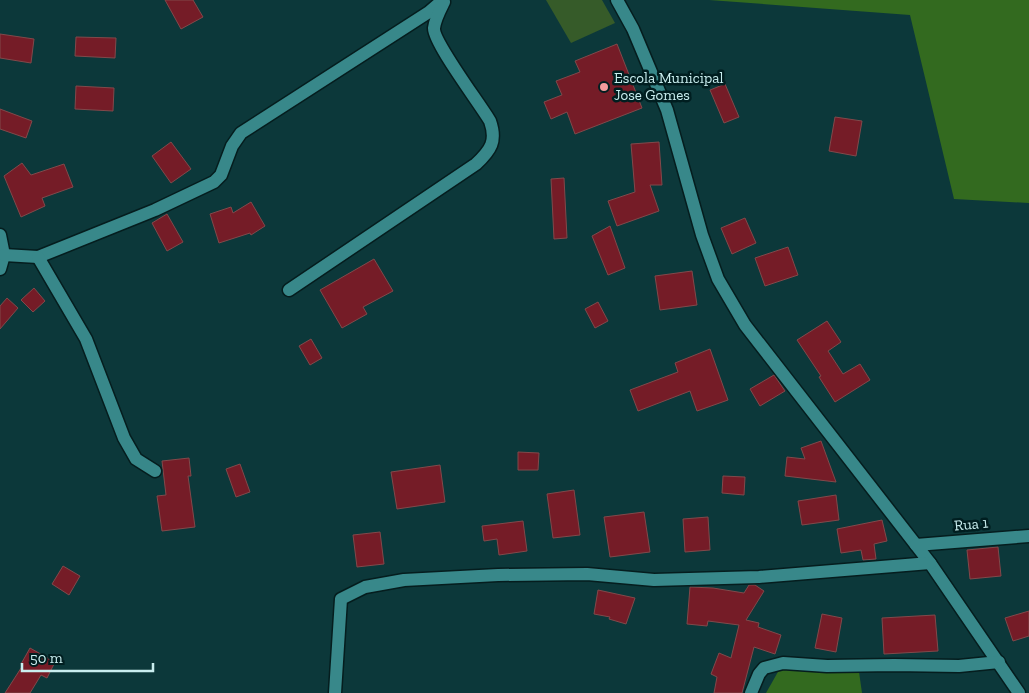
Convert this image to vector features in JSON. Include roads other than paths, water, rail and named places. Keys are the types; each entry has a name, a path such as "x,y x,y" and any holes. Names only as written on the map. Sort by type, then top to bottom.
{"street":[{"path":"4,255 38,257 155,210 214,182 221,175 232,146 241,133 444,0"},
{"path":"289,290 476,164 488,153 493,141 494,131 490,120 442,47 434,29 444,0"},
{"path":"618,0 633,29 667,110 702,235 718,279 745,325 930,563 1019,693"},
{"path":"0,235 4,255 0,269"},
{"path":"38,257 86,339 124,438 136,459 155,471"},
{"name":"Rua 1","path":"916,545 1029,536"},
{"path":"335,693 341,598 365,587 404,580 508,575 587,574 654,580 760,577 930,563"},
{"path":"751,693 759,674 764,668 782,663 827,666 959,666 999,662"}],"place":[{"name":"Escola Municipal Jose Gomes","path":"604,87"}]}
